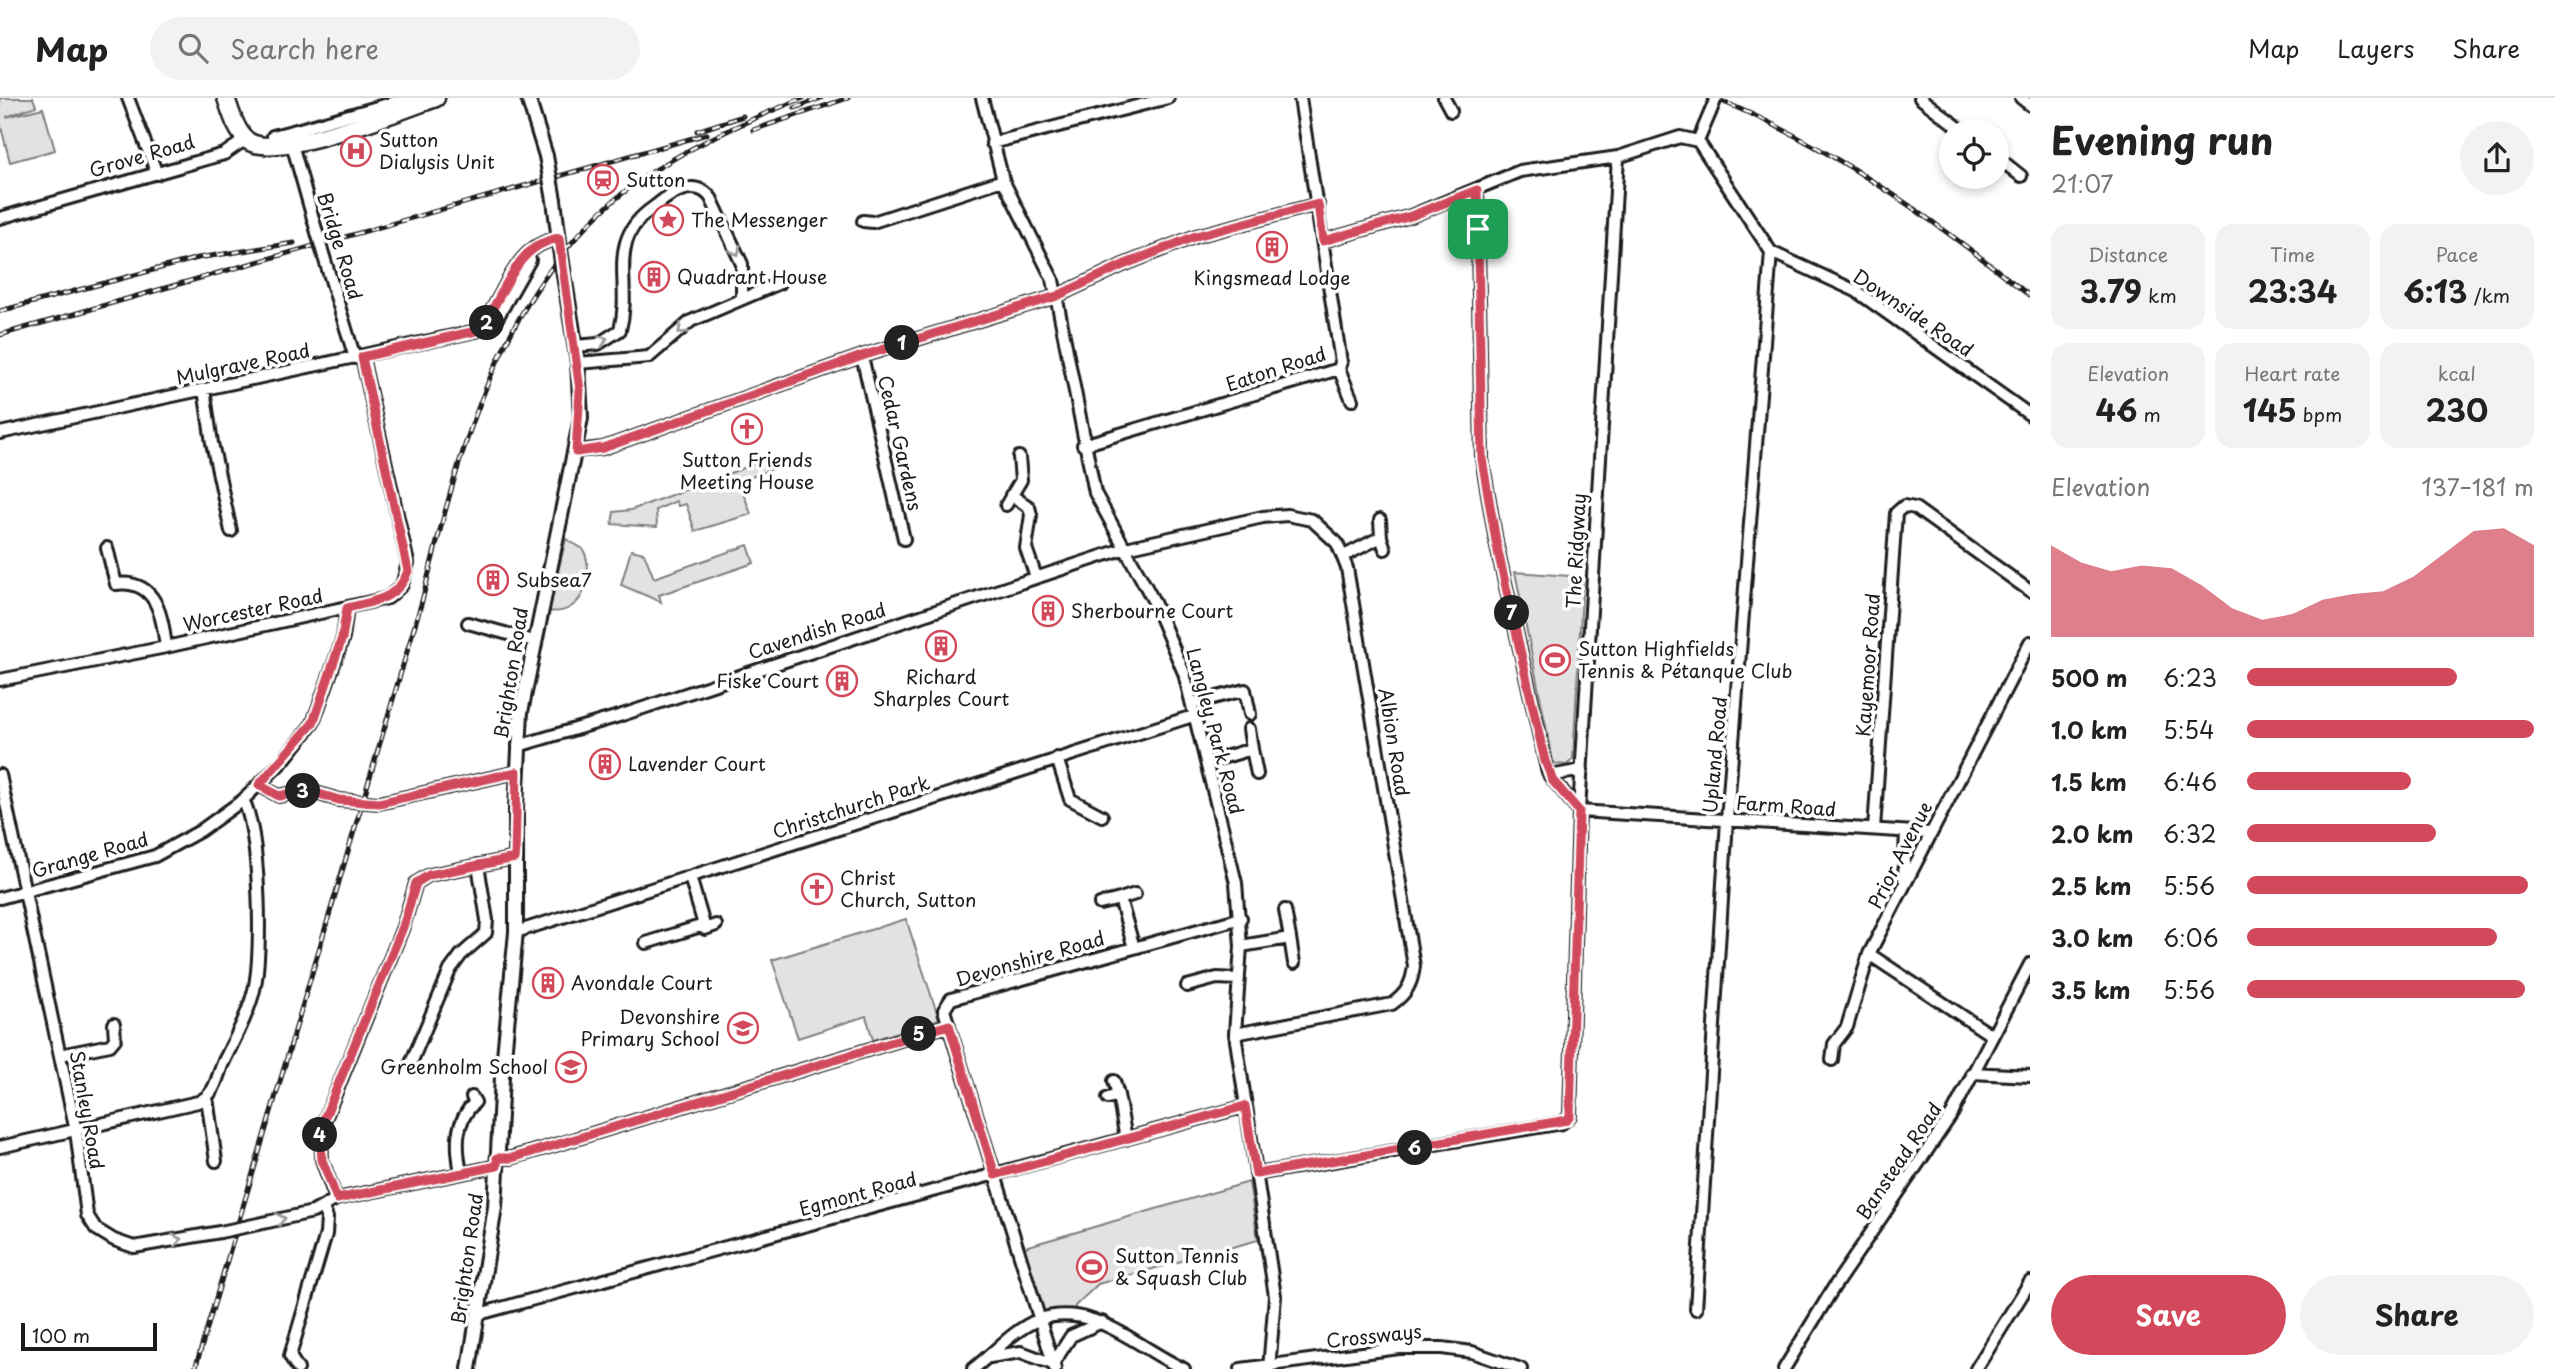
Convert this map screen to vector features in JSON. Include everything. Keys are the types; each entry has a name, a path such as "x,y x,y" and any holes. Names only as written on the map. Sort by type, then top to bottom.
{"highway":[{"path":"226,98 246,139 259,146 292,144 369,115 433,99"}],"main road":[{"name":"Brighton Road","path":"468,1369 494,1219 516,932 518,746 534,641 576,452 581,402 578,363 554,200 546,156 528,98"}],"street":[{"path":"128,98 157,174"},
{"name":"Langley Park Road","path":"982,98 1003,180 1050,273 1057,296 1083,445 1095,493 1167,627 1193,703 1236,883 1241,918 1241,946 1235,1034 1275,1296 1269,1367"},
{"path":"992,144 1168,98"},
{"name":"Eaton Road","path":"1083,445 1339,369 1341,362 1300,98"},
{"path":"1444,98 1451,111"},
{"path":"1699,141 1716,98"},
{"path":"1920,98 1947,119"},
{"path":"2021,98 2030,105"},
{"path":"273,136 369,115"},
{"path":"292,144 300,129"},
{"path":"1323,241 1411,216 1520,172 1618,157 1676,138 1699,141 1771,252"},
{"name":"Grove Road","path":"0,218 225,154 246,139"},
{"name":"Bridge Road","path":"292,144 324,257 359,357"},
{"name":"The Ridgway","path":"1256,1174 1562,1123 1570,1116 1579,811 1618,157"},
{"path":"2009,166 2021,176"},
{"path":"863,221 873,222 1003,180"},
{"path":"575,346 598,344 620,330 624,315 623,253 629,229 638,218 671,194 686,188 703,190 710,198 742,264 742,299"},
{"path":"1477,190 1482,459 1497,547 1550,776 1579,811"},
{"path":"576,452 628,439 862,356 1057,296 1170,246 1318,204"},
{"name":"Mulgrave Road","path":"0,433 476,331 489,321 489,315 522,256 528,254 539,242 560,243"},
{"name":"Downside Road","path":"1771,252 1856,291 2030,415"},
{"name":"Upland Road","path":"1696,1309 1727,820 1771,252"},
{"path":"578,363 649,357 691,321 780,283"},
{"name":"Cedar Gardens","path":"862,356 904,539"},
{"name":"Worcester Road","path":"0,680 347,608 395,593 404,582 408,567 359,357"},
{"path":"1339,369 1352,400"},
{"path":"204,389 212,443 231,531"},
{"path":"1019,457 1021,480 1009,500 1029,507 1031,514 1026,548 1036,577"},
{"name":"Kayemoor Road","path":"1874,829 1896,513 1904,506 1915,508 2030,591"},
{"name":"Albion Road","path":"1126,548 1262,517 1287,516 1312,520 1327,531 1344,556 1414,967 1413,976 1406,992 1392,1004 1235,1034"},
{"path":"1380,520 1385,550"},
{"path":"1344,556 1381,537"},
{"path":"107,548 116,584 133,584 147,591 155,599 162,615 166,647"},
{"name":"Cavendish Road","path":"518,746 619,716 1126,548"},
{"name":"Grange Road","path":"0,898 155,856 200,831 243,800 313,723 342,638 347,608"},
{"path":"468,623 534,641"},
{"name":"Prior Avenue","path":"1832,1060 1833,1044 1847,1027 1869,954 2030,642"},
{"path":"1193,703 1244,685 1250,713"},
{"name":"Christchurch Park","path":"516,932 1196,715"},
{"path":"1250,729 1257,774"},
{"path":"1208,762 1252,749"},
{"path":"1057,758 1070,799 1102,816"},
{"path":"1550,776 1582,770"},
{"path":"259,785 279,796 306,790 339,800 369,803 399,800 517,772"},
{"name":"Stanley Road","path":"0,775 76,1132 87,1215 96,1229 114,1240 134,1247 220,1232 318,1210"},
{"path":"0,1147 76,1132 206,1098 213,1091 251,1001 256,976 256,861 251,813 243,800"},
{"name":"Farm Road","path":"1579,811 1931,833"},
{"path":"1904,882 1906,832"},
{"path":"337,1199 322,1160 320,1129 366,1003 403,921 416,883 422,878 515,858"},
{"path":"411,1063 450,970 461,955 486,933 487,920 478,865"},
{"path":"646,943 664,943 708,929 690,877"},
{"path":"1100,904 1135,894"},
{"path":"1120,899 1134,948"},
{"path":"1285,911 1294,963"},
{"name":"Devonshire Road","path":"949,1025 944,1010 951,999 1241,918"},
{"path":"1241,946 1290,938"},
{"path":"1869,954 1991,1035"},
{"name":"Banstead Road","path":"1784,1369 1834,1287 1944,1127 2030,964"},
{"path":"1188,986 1217,978 1238,979"},
{"path":"60,1055 110,1045 115,1039 114,1024"},
{"path":"298,1369 290,1356 326,1234 327,1218 318,1210 337,1199 461,1173 949,1025 1054,1366"},
{"path":"1972,1073 2030,1076"},
{"path":"1114,1081 1113,1096 1126,1139"},
{"path":"461,1173 457,1132 465,1114 475,1102 472,1097"},
{"path":"206,1098 216,1161"},
{"name":"Egmont Road","path":"479,1314 1245,1106"},
{"path":"1976,1369 2030,1282"},
{"path":"973,1369 1014,1334 1039,1320 1075,1318 1102,1322 1184,1369"},
{"path":"1054,1366 1071,1336 1102,1322"},
{"name":"Crossways","path":"1241,1369 1399,1348 1442,1348 1472,1352 1521,1369"},
{"path":"990,1357 1021,1352 1054,1366"}],"shaded area":[{"path":"0,98 33,98 36,106 6,117 43,108 55,150 10,162 0,123"},
{"path":"773,457 777,467 744,480 746,485 741,487 751,514 695,531 686,504 678,506 676,501 656,510 657,527 612,524 614,512 631,510"},
{"path":"566,539 583,549 587,559 587,582 578,601 570,607 560,611 548,611"},
{"path":"748,545 754,563 659,595 661,602 621,585 631,550 644,553 654,578"},
{"name":"Sutton Highfields Tennis & Pétanque Club","path":"1515,572 1583,577 1573,759 1567,765 1553,761"},
{"path":"906,919 939,1019 873,1040 866,1016 798,1038 772,960"},
{"name":"Sutton Tennis & Squash Club","path":"1249,1182 1258,1240 1098,1284 1075,1306 1075,1318 1039,1320 1018,1249"}],"railway":[{"path":"195,1369 422,601 454,479 474,419 498,361 526,306 561,255 604,209 655,170 690,149 803,98"},
{"path":"795,108 821,98"},
{"path":"753,130 848,98"},
{"path":"1714,98 1799,138 1879,185 1918,211 2030,296"},
{"path":"697,131 743,116"},
{"path":"0,335 707,134"},
{"path":"0,311 198,258 294,243"}],"place":[{"name":"Sutton Dialysis Unit","path":"356,151"},
{"name":"Sutton","path":"603,180"},
{"name":"The Messenger","path":"668,220"},
{"name":"Kingsmead Lodge","path":"1272,247"},
{"name":"Quadrant House","path":"654,277"},
{"name":"Sutton Friends Meeting House","path":"747,429"},
{"name":"Subsea7","path":"493,580"},
{"name":"Sherbourne Court","path":"1048,611"},
{"name":"Richard Sharples Court","path":"941,646"},
{"name":"Sutton Highfields Tennis & Pétanque Club","path":"1555,660"},
{"name":"Fiske Court","path":"842,681"},
{"name":"Lavender Court","path":"605,764"},
{"name":"Christ Church, Sutton","path":"817,889"},
{"name":"Avondale Court","path":"548,983"},
{"name":"Devonshire Primary School","path":"743,1028"},
{"name":"Greenholm School","path":"571,1067"},
{"name":"Sutton Tennis & Squash Club","path":"1092,1267"}],"route":[{"path":"1477,190 1478,229 1482,459 1497,547 1547,769 1568,801 1579,811 1570,1116 1567,1120 1562,1123 1256,1174 1245,1106 995,1175 949,1025 512,1158 497,1158 497,1166 337,1199 322,1160 320,1129 403,927 416,883 429,875 515,858 517,772 498,774 379,803 339,800 306,790 279,796 267,792 259,785 284,761 313,723 328,686 347,622 347,608 388,598 402,585 408,571 362,357 476,331 486,325 522,256 528,254 539,242 559,238 581,402 576,452 603,448 862,356 1057,296 1123,265 1196,236 1318,204 1323,241 1411,216 1477,190"}]}
